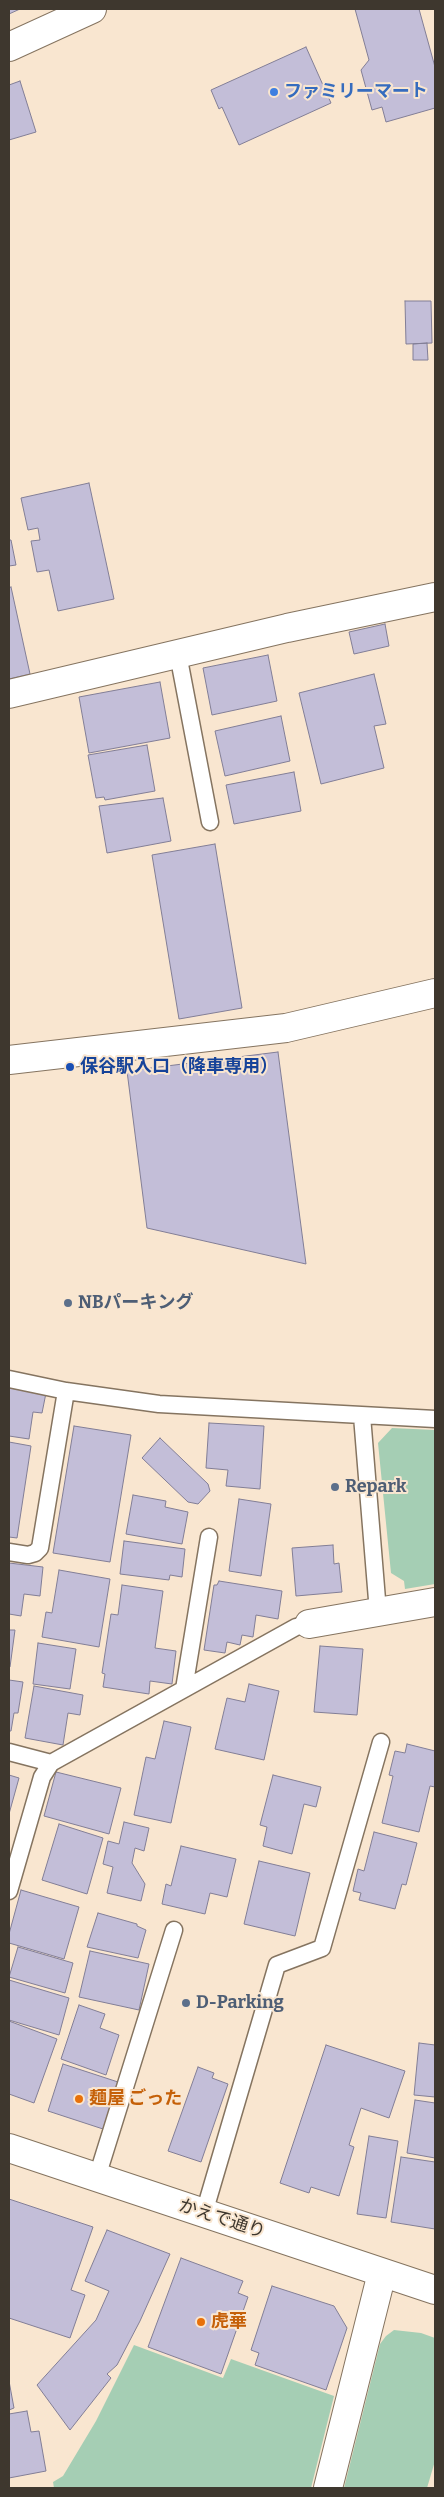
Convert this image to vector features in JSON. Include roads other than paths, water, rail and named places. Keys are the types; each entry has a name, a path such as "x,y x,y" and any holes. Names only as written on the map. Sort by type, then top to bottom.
{"street":[{"path":"9,46 92,9"},
{"path":"9,694 287,628 435,597"},
{"path":"9,1060 286,1028 435,993"},
{"path":"309,1624 435,1602"},
{"name":"かえで通り","path":"9,2148 435,2290"},
{"path":"328,2488 382,2273"}],"lane":[{"path":"178,654 210,822"},
{"path":"9,1380 66,1391 159,1404 435,1419"},
{"path":"9,1552 28,1555 35,1553 40,1548 66,1391"},
{"path":"362,1416 378,1612"},
{"path":"184,1689 209,1537"},
{"path":"10,1882 42,1778 51,1763 296,1627 309,1624"},
{"path":"204,2213 278,1965 322,1948 381,1742"},
{"path":"9,1752 51,1763"},
{"path":"97,2177 174,1930"}],"place":[{"name":"ファミリーマート","path":"274,92"},
{"name":"保谷駅入口（降車専用）","path":"70,1067"},
{"name":"NBパーキング","path":"68,1303"},
{"name":"Repark","path":"335,1487"},
{"name":"D-Parking","path":"186,2003"},
{"name":"麺屋 ごった","path":"79,2099"},
{"name":"虎華","path":"201,2322"}]}
